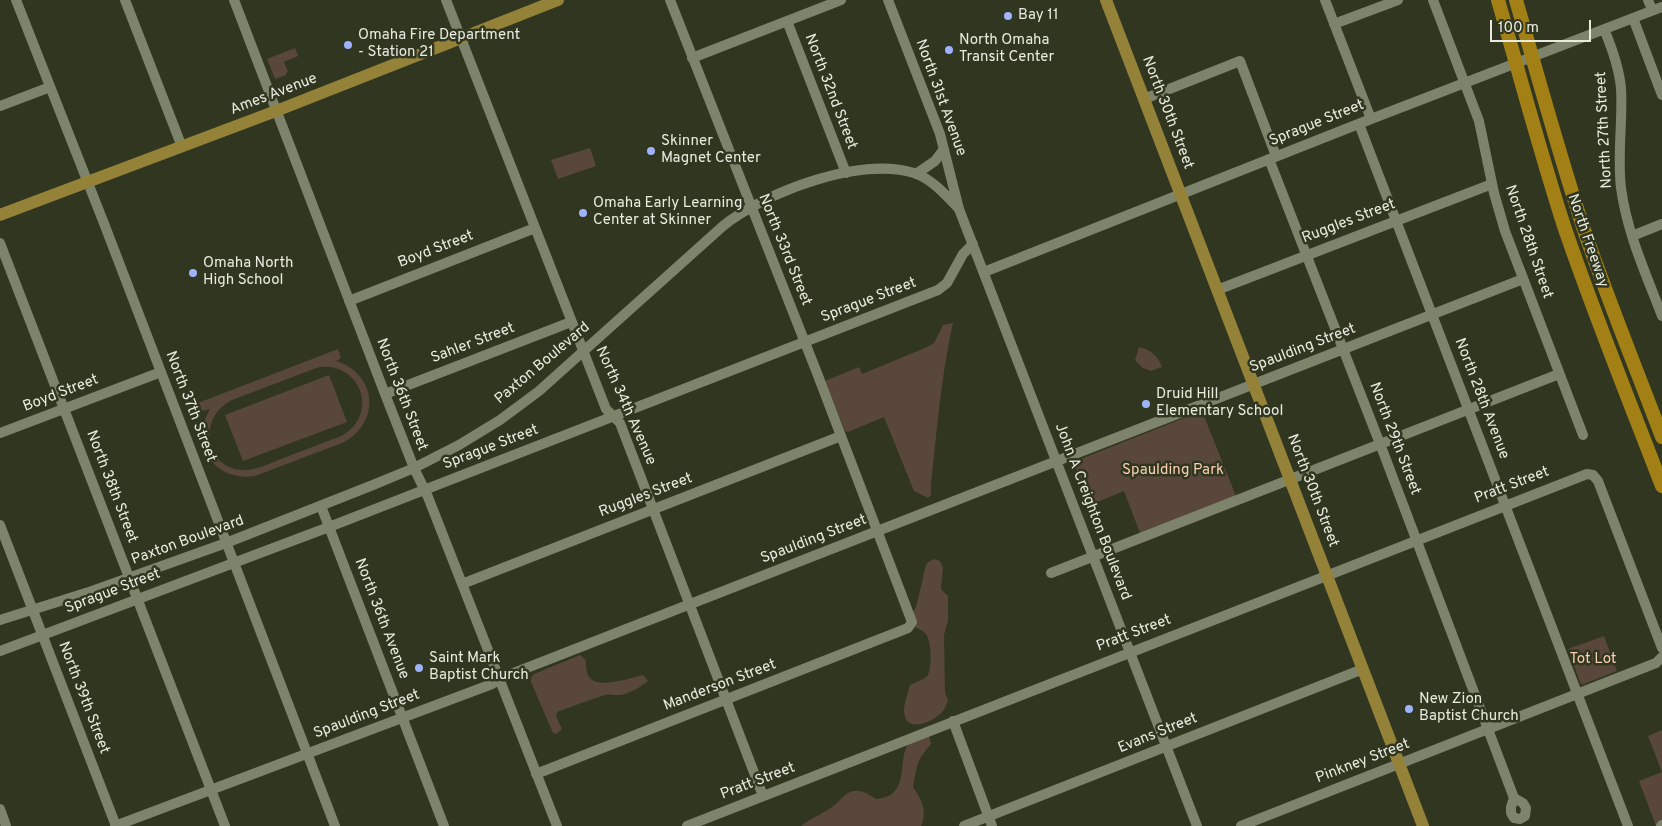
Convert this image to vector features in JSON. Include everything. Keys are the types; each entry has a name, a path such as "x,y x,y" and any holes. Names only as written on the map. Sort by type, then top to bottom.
{"highway":[{"path":"1493,0 1522,83"},
{"name":"North Freeway","path":"1498,0 1552,188 1577,264 1662,486"},
{"name":"North Freeway","path":"1516,0 1560,154 1588,240 1607,295 1662,437"},
{"path":"1523,0 1538,77"}],"main road":[{"name":"Ames Avenue","path":"0,215 276,111 558,0"},
{"name":"North 30th Street","path":"1106,0 1423,826"}],"street":[{"name":"North 37th Street","path":"16,0 88,182 335,826"},
{"path":"125,0 182,147"},
{"name":"North 36th Street","path":"234,0 385,394 557,826"},
{"name":"North 34th Avenue","path":"446,0 606,409 620,423 764,796"},
{"name":"North 33rd Street","path":"670,0 842,436 912,622"},
{"path":"692,58 841,0"},
{"name":"North 31st Avenue","path":"888,0 944,149 959,208"},
{"path":"1325,0 1371,119"},
{"path":"1334,24 1398,0"},
{"name":"North 28th Street","path":"1433,0 1482,132 1492,184 1505,231 1583,435"},
{"path":"1648,0 1657,8"},
{"name":"Sprague Street","path":"984,272 1657,8"},
{"path":"1632,18 1662,95"},
{"name":"North 32nd Street","path":"787,21 846,173"},
{"name":"North 27th Street","path":"1604,29 1615,57 1620,79 1620,170 1622,194 1632,236 1662,316"},
{"name":"North 29th Street","path":"1144,99 1240,61 1306,255 1514,798"},
{"path":"0,106 50,87"},
{"name":"North 28th Avenue","path":"1359,124 1628,826"},
{"path":"916,174 935,161 944,149"},
{"name":"Paxton Boulevard","path":"0,620 130,578 226,543 414,468 459,445 500,420 539,391 717,232 751,207 779,193 846,173 881,169 916,174 942,191 959,208"},
{"name":"Ruggles Street","path":"1218,290 1492,184"},
{"name":"John A Creighton Boulevard","path":"959,208 1197,826"},
{"path":"1632,236 1662,224"},
{"name":"Boyd Street","path":"349,301 535,228"},
{"name":"North 38th Street","path":"0,243 225,826"},
{"name":"Sprague Street","path":"0,651 329,527 938,290 947,283 963,254 973,244"},
{"name":"Spaulding Street","path":"116,826 402,718 1523,279"},
{"name":"Sahler Street","path":"385,394 572,322"},
{"name":"Boyd Street","path":"0,433 161,372"},
{"path":"1051,573 1559,374"},
{"name":"Ruggles Street","path":"462,584 842,436"},
{"name":"Pratt Street","path":"687,826 1587,474 1593,475 1598,481 1662,648"},
{"name":"North 36th Avenue","path":"321,506 444,826"},
{"name":"North 39th Street","path":"0,525 116,826"},
{"name":"Manderson Street","path":"536,774 908,628 912,622"},
{"name":"Pinkney Street","path":"1241,826 1656,663 1662,657"},
{"name":"Evans Street","path":"964,826 991,821 1166,746 1363,669"},
{"path":"953,721 991,821"},
{"path":"0,809 6,826"}],"green space":[{"path":"295,48 298,56 284,62 288,72 286,75 275,79 267,59"},
{"path":"590,148 596,166 558,179 551,160"},
{"path":"953,323 945,363 931,495 928,498 914,491 884,417 848,432 845,431 825,381 859,367 862,374 925,348 934,343 943,325"},
{"path":"1139,347 1154,354 1162,367 1151,371 1143,368 1135,360"},
{"path":"338,349 341,358 336,361 350,367 360,377 367,388 369,400 368,412 363,424 355,435 342,443 255,476 240,476 228,473 217,467 209,458 204,447 202,435 204,422 210,409 202,411 198,403","holes":["319,367 334,368 346,373 355,382 361,393 362,405 359,417 352,428 339,437 250,470 231,468 221,461 214,452 210,441 210,430 214,418 221,408 232,400"]},
{"path":"329,375 347,422 243,461 225,415"},
{"name":"Spaulding Park","path":"1202,411 1236,496 1140,533 1124,491 1090,505 1073,462"},
{"path":"933,559 940,561 943,568 941,589 948,596 948,620 944,635 945,692 948,701 944,710 939,715 927,722 914,724 909,723 906,718 904,711 905,701 910,685 927,677 931,654 927,636 923,631 914,626 912,616 916,607 926,564"},
{"name":"Tot Lot","path":"1604,636 1617,671 1581,685 1568,649"},
{"path":"580,655 585,659 588,676 594,681 608,683 643,675 648,681 629,693 605,695 557,712 556,716 562,729 556,734 553,733 531,678 534,674"},
{"path":"1662,730 1662,772 1648,736"},
{"path":"929,735 931,744 922,755 918,764 913,787 924,810 921,826 801,826 834,806 852,791 864,792 876,799 888,796 896,790 900,782 904,753 908,745 914,739"},
{"path":"1662,772 1662,826 1656,826 1639,781"}],"place":[{"name":"Bay 11","path":"1008,16"},
{"name":"Omaha Fire Department - Station 21","path":"348,45"},
{"name":"North Omaha Transit Center","path":"949,50"},
{"name":"Skinner Magnet Center","path":"651,151"},
{"name":"Omaha Early Learning Center at Skinner","path":"583,213"},
{"name":"Omaha North High School","path":"193,273"},
{"name":"Druid Hill Elementary School","path":"1146,404"},
{"name":"Saint Mark Baptist Church","path":"419,668"},
{"name":"New Zion Baptist Church","path":"1409,709"}]}
